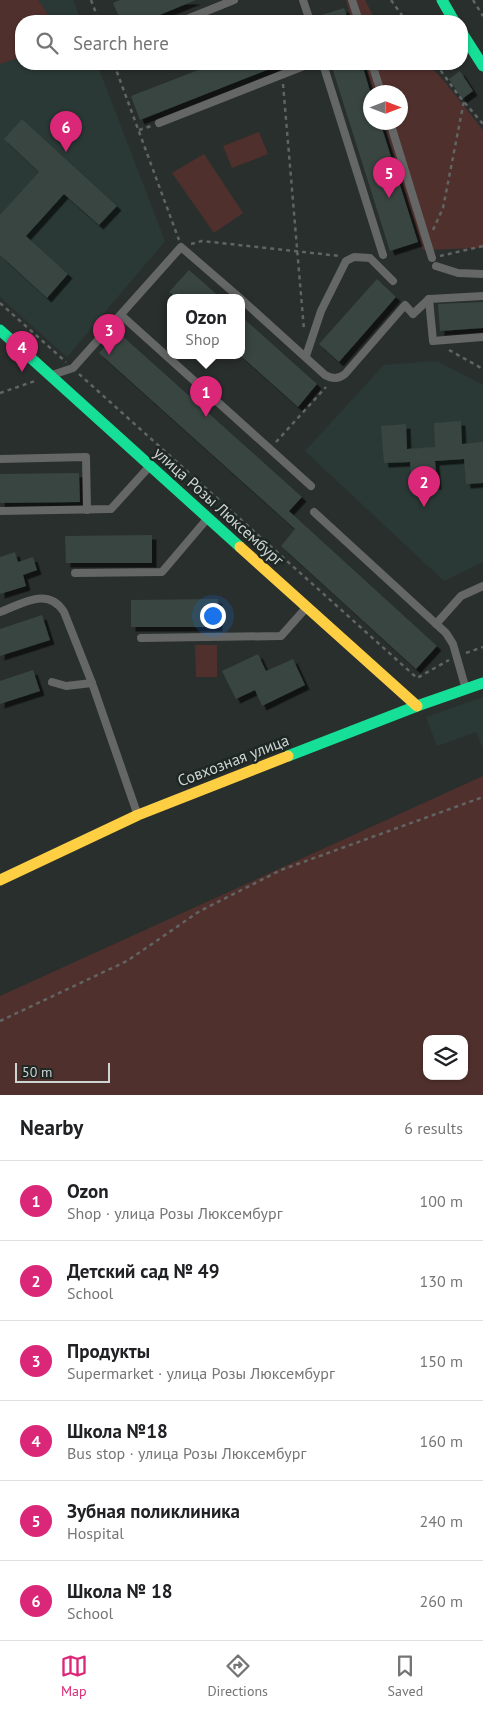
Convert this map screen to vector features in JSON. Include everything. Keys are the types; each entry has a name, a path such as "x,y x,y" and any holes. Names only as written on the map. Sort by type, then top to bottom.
{"street":[{"path":"442,0 451,15"},
{"path":"468,42 483,66"},
{"name":"улица Розы Люксембург","path":"0,330 417,706"},
{"name":"Совхозная улица","path":"0,880 138,815 417,706 483,683"}],"lane":[{"path":"197,15 234,0"},
{"path":"303,0 308,15"},
{"path":"352,0 357,15"},
{"path":"159,123 293,70"},
{"path":"325,70 384,255"},
{"path":"374,70 379,85"},
{"path":"392,130 432,258"},
{"path":"50,376 73,368 181,247 234,294"},
{"path":"306,356 321,311 346,261 354,257 370,258 393,281"},
{"path":"436,266 458,273 483,274"},
{"path":"245,303 325,374 334,378 345,374 405,306 413,314 429,299 483,296"},
{"path":"429,299 433,341 483,337"},
{"path":"120,315 167,357"},
{"path":"170,359 311,486"},
{"path":"0,459 86,457 87,510"},
{"path":"0,511 112,509 150,466"},
{"path":"314,512 450,639 466,689"},
{"path":"75,573 162,572 209,518"},
{"path":"436,624 461,596 483,586"},
{"path":"0,612 32,600 44,598 59,604 64,612 92,684 138,815"},
{"path":"140,638 281,636 307,606"},
{"path":"52,682 66,686 92,684"}],"path":[{"path":"91,0 97,15"},
{"path":"391,0 402,15"},
{"path":"473,0 483,16"},
{"path":"116,70 181,247 202,242 354,257"},
{"path":"441,70 483,124"},
{"path":"283,74 304,337"},
{"path":"432,232 443,208 464,101"},
{"path":"432,258 483,246"},
{"path":"0,303 417,678 457,656 483,647"},
{"path":"433,341 483,370"},
{"path":"0,393 50,376"},
{"path":"270,448 334,378"},
{"path":"0,1021 127,961 200,912 281,870 483,797"}],"shaded area":[{"path":"0,0 73,0 79,15 15,15 15,70 99,70 165,241 67,357 0,297"},
{"path":"0,0 38,0 47,15 15,15 15,59 0,64"},
{"path":"346,0 365,0 372,15 350,15"},
{"path":"367,70 434,70 483,130 483,248 423,250 386,130 408,130 408,85 372,85"},
{"path":"259,132 268,154 232,168 223,146"},
{"path":"204,154 243,213 214,233 172,173"},
{"path":"437,361 483,385 483,562 444,581 305,451 384,365"},
{"path":"195,645 217,645 217,677 196,677"},
{"path":"483,697 483,749 476,732 437,746 426,717"},
{"path":"483,776 483,1095 0,1095 0,996"}],"building":[{"path":"120,0 196,0 160,15 118,15 113,3"},
{"path":"344,8 347,15 321,15"},
{"path":"198,70 267,70 140,120 131,96"},
{"path":"333,70 364,70 368,85 363,85 363,130 383,130 418,242 390,251"},
{"path":"460,71 473,91 462,99 449,79"},
{"path":"22,119 117,206 99,225 64,194 26,236 68,274 47,298 0,255 0,215 39,172 4,139"},
{"path":"189,270 216,294 172,294 169,292"},
{"path":"377,279 396,297 339,362 319,344"},
{"path":"483,302 483,328 440,331 438,304"},
{"path":"245,320 317,384 298,407 244,359"},
{"path":"118,332 302,497 289,511 437,646 416,669 281,546 295,529 99,353"},
{"path":"461,421 462,444 483,442 483,483 466,484 464,459 435,461 437,485 412,486 410,462 384,463 381,426 406,424 407,449 435,447 434,423"},
{"path":"79,473 80,502 0,503 0,474"},
{"path":"152,535 152,563 66,563 65,536"},
{"path":"15,552 18,562 33,557 37,570 23,575 26,586 0,594 0,557"},
{"path":"218,599 218,627 131,627 131,600"},
{"path":"42,615 50,640 0,656 0,629"},
{"path":"258,654 266,671 293,659 305,685 262,706 255,690 236,699 222,671"},
{"path":"33,670 40,691 0,704 0,681"}],"traffic: fast":[{"path":"442,0 451,15"},
{"path":"468,42 483,66"},
{"path":"0,330 240,547"},
{"path":"288,756 417,706 483,683"}],"traffic: slow":[{"path":"240,547 417,706"},
{"path":"0,880 138,815 288,756"}],"place":[{"name":"Школа № 18","path":"66,152"},
{"name":"Зубная поликлиника","path":"389,198"},
{"name":"Продукты","path":"109,355"},
{"name":"Школа №18","path":"22,372"},
{"name":"Ozon","path":"206,417"},
{"name":"Детский сад № 49","path":"424,507"}]}
